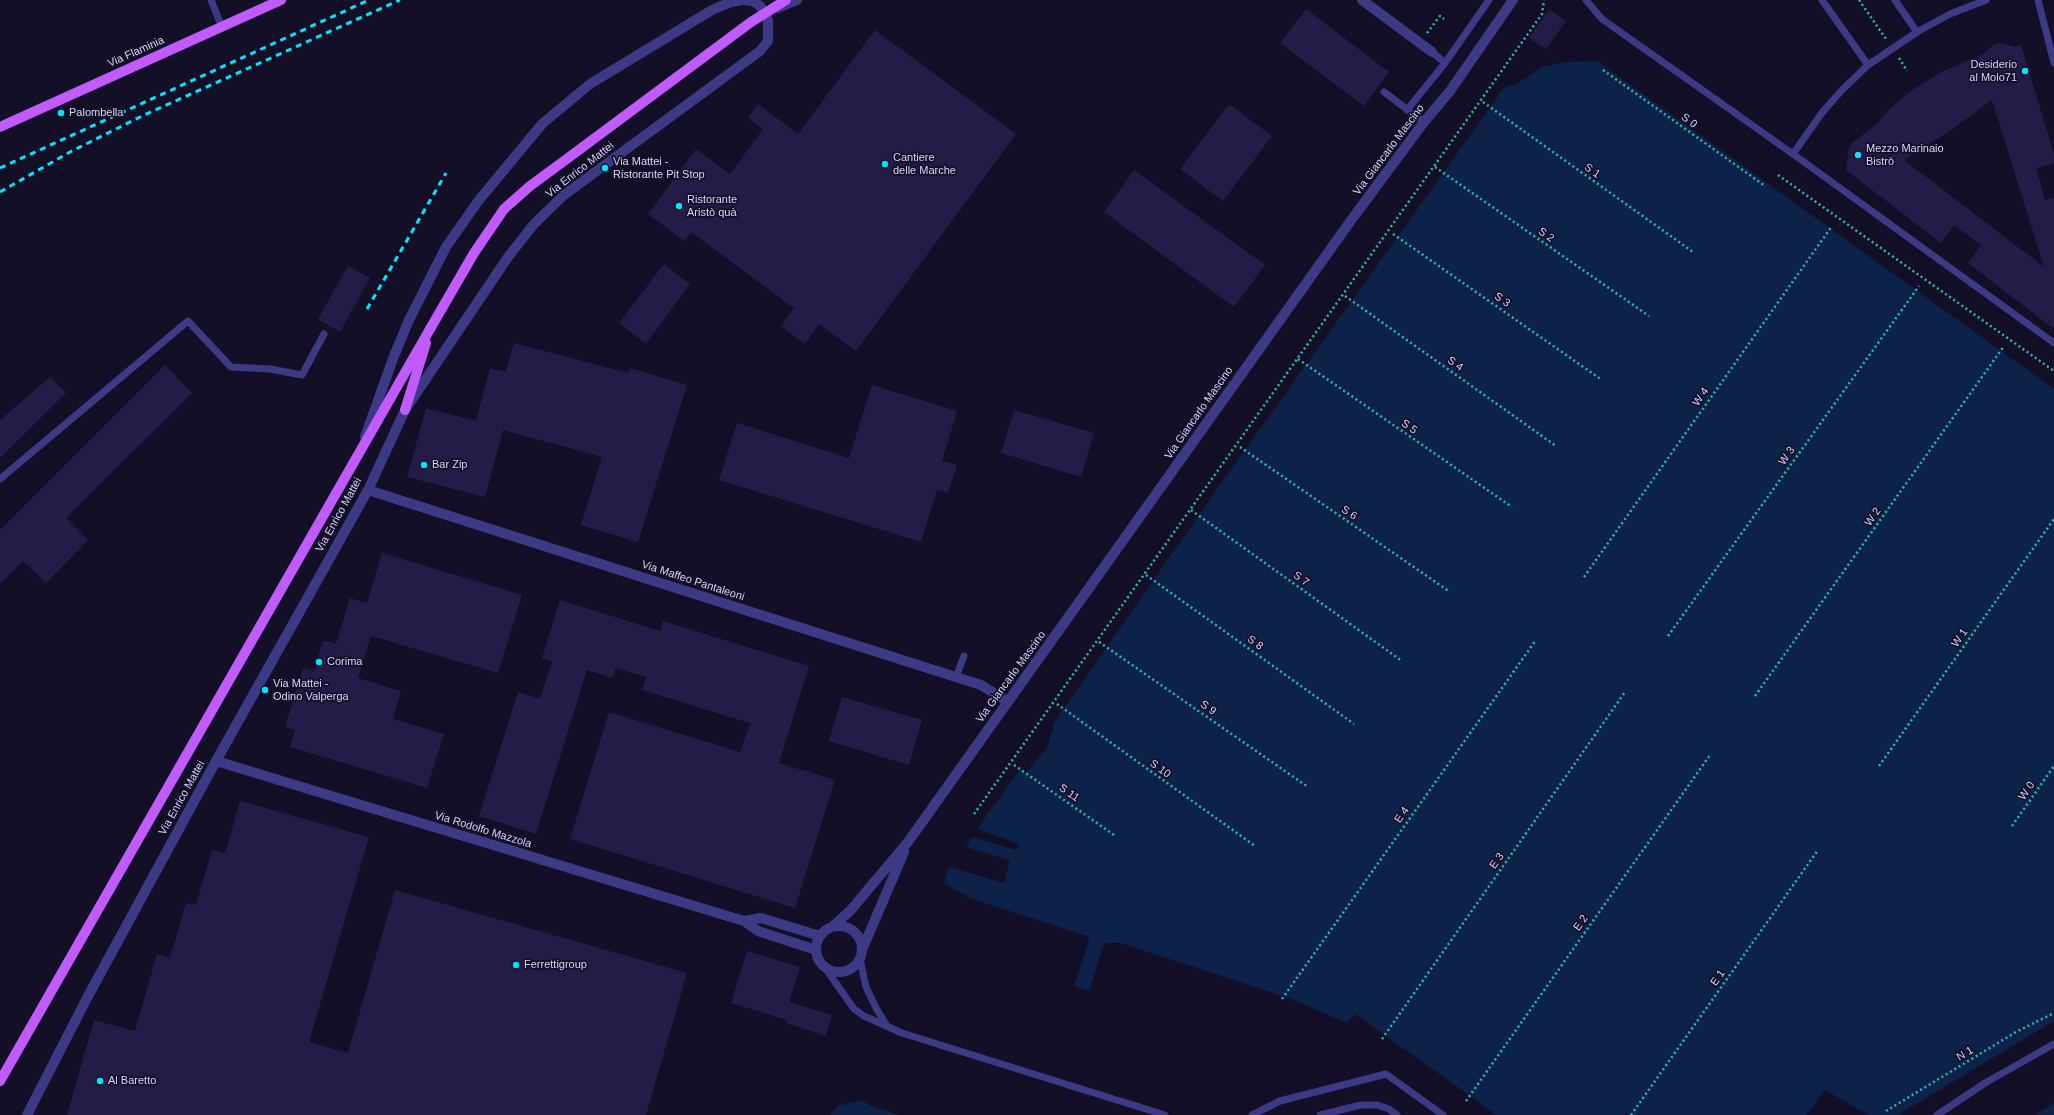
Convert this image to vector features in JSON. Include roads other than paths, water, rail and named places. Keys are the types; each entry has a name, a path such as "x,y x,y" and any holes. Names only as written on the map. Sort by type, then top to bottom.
{"main road":[{"name":"Via Flaminia","path":"0,126 281,0"},
{"name":"Via Enrico Mattei","path":"0,1081 282,589 363,444 474,253 504,210 530,186 564,160 751,22 786,0"},
{"path":"405,410 430,329"}],"street":[{"name":"Via Enrico Mattei","path":"27,1115 86,998 216,761 368,490 405,410 508,257 534,224 564,195 760,51 768,41 768,21 766,13 753,2 743,0 730,2 712,10 590,84 542,124 479,200 446,247 409,320 394,356 363,444"},
{"path":"766,13 797,0"},
{"path":"1362,0 1432,52"},
{"name":"Via Giancarlo Mascino","path":"820,936 832,928 850,910 908,842 1352,219 1424,122 1466,70 1513,0"},
{"name":"Via Maffeo Pantaleoni","path":"368,490 981,685 1008,702"},
{"name":"Via Rodolfo Mazzola","path":"216,761 744,922 758,931 816,950"},
{"name":"Via Giancarlo Mascino","path":"826,969 836,972 845,972 854,967 861,955 908,842"},
{"name":"Via Rodolfo Mazzola","path":"744,922 761,918 820,936"},
{"path":"832,928 841,926 856,934 861,942 861,955"},
{"path":"820,936 816,950 819,961 826,969"}],"lane":[{"path":"211,0 222,27"},
{"path":"1408,110 1489,0"},
{"path":"1586,0 1602,19 1793,154 2054,343"},
{"path":"1822,0 1868,65"},
{"path":"1895,0 1917,32"},
{"path":"1793,154 1840,91 1868,65 1917,32 1950,14 1986,0"},
{"path":"2038,0 2054,63"},
{"path":"1432,52 1444,63"},
{"path":"1384,92 1424,122"},
{"path":"0,479 188,321 231,367 270,369 302,375 324,334"},
{"path":"956,677 964,656"},
{"path":"861,955 866,987 887,1026"},
{"path":"826,969 854,1009 864,1016 902,1033 1164,1115"},
{"path":"1937,1115 1985,1083 2054,1044"},
{"path":"1252,1115 1280,1101 1386,1074 1442,1115"},
{"path":"1320,1115 1361,1104 1377,1105 1389,1109 1397,1115"}],"water":[{"path":"1597,61 2054,389 2054,1021 1898,1115 1869,1115 1825,1090 1806,1115 1497,1115 1355,1014 1347,1023 1292,999 1118,942 1104,944 1089,991 1074,986 1090,937 970,898 944,883 949,867 1004,883 1010,860 966,847 972,837 1016,850 1019,844 977,829 1020,769 1026,772 1047,748 1055,721 1220,485 1504,88 1518,83 1544,66 1566,62"},
{"path":"862,1100 871,1106 900,1115 830,1115 838,1106"},
{"path":"2054,1103 2054,1115 2035,1115"}],"railway":[{"path":"0,168 369,0"},
{"path":"0,192 70,152 144,115 400,0"},
{"path":"367,309 446,173"}],"place":[{"name":"Desiderio al Molo71","path":"2025,71"},
{"name":"Palombella","path":"61,113"},
{"name":"Mezzo Marinaio Bistrò","path":"1858,155"},
{"name":"Cantiere delle Marche","path":"885,164"},
{"name":"Via Mattei - Ristorante Pit Stop","path":"605,168"},
{"name":"Ristorante Aristò quà","path":"679,206"},
{"name":"Bar Zip","path":"424,465"},
{"name":"Corima","path":"319,662"},
{"name":"Via Mattei - Odino Valperga","path":"265,690"},
{"name":"Ferrettigroup","path":"516,965"},
{"name":"Al Baretto","path":"100,1081"}]}
